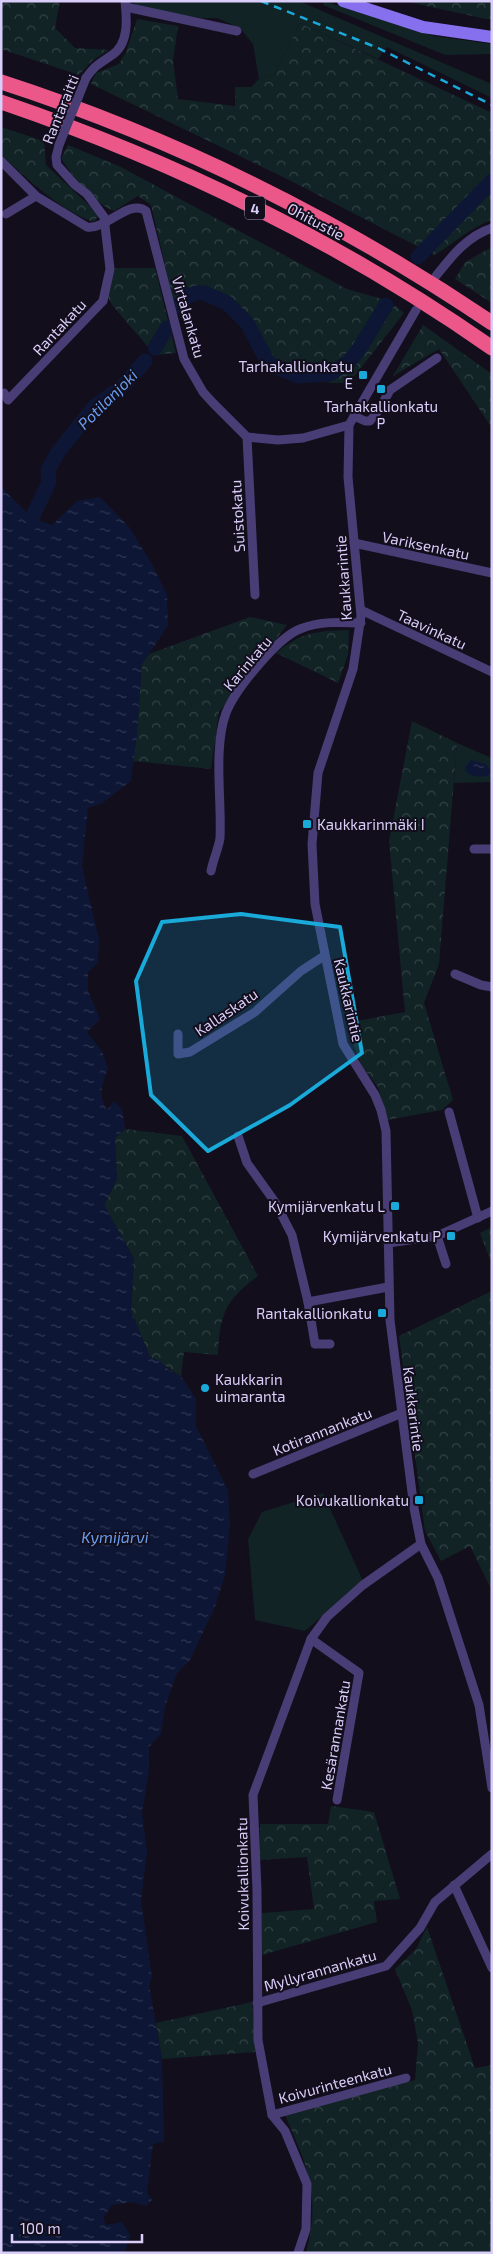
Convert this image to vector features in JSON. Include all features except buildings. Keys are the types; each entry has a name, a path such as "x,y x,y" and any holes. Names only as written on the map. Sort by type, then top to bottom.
{"highway":[{"name":"Ohitustie","path":"1,82 42,95 174,146 273,192 373,247 492,323"},
{"name":"Ohitustie","path":"1,102 165,164 253,207 359,264 448,317 492,348"}],"main road":[{"path":"343,1 423,27 492,37"}],"street":[{"path":"126,4 237,30"},
{"name":"Rantaraitti","path":"106,224 88,194 74,185 57,165 56,157 86,78 95,65 114,54 124,42 126,4"},
{"path":"1,161 36,196 87,227 106,224"},
{"path":"6,214 36,196"},
{"name":"Virtalankatu","path":"106,224 124,212 136,208 142,208 146,211 184,359 203,392 247,437"},
{"name":"Rantakatu","path":"4,393 8,400 103,300 110,270 106,224"},
{"path":"436,276 452,256 470,240 492,228"},
{"name":"Kaukkarintie","path":"416,310 349,425 348,477 361,610 353,669 318,773 312,844 315,904 343,1044 381,1110 386,1131 388,1287 402,1413 421,1544 438,1578 480,1705 492,1788"},
{"path":"354,416 370,421 379,410 390,390 438,358"},
{"path":"247,437 278,440 303,438 349,425"},
{"name":"Suistokatu","path":"247,437 255,595"},
{"name":"Variksenkatu","path":"354,543 492,573"},
{"name":"Taavinkatu","path":"361,610 492,672"},
{"name":"Karinkatu","path":"211,871 220,841 220,752 226,713 237,694 272,652 298,629 323,623 360,623"},
{"path":"474,849 492,849"},
{"name":"Kallaskatu","path":"178,1034 178,1054 190,1052 255,1012 301,971 324,956"},
{"path":"455,974 481,985 492,987"},
{"path":"449,1112 478,1218"},
{"path":"238,1136 247,1163 275,1202 292,1235 308,1302 315,1344 330,1344"},
{"path":"388,1243 437,1236 492,1211"},
{"path":"437,1236 446,1264"},
{"path":"308,1302 388,1287"},
{"name":"Kotirannankatu","path":"253,1474 402,1413"},
{"name":"Koivukallionkatu","path":"298,2253 306,2229 307,2184 285,2131 272,2115 258,2040 257,1891 253,1795 311,1639 328,1617 363,1584 421,1544"},
{"name":"Kesärannankatu","path":"311,1639 360,1673 337,1800"},
{"name":"Myllyrannankatu","path":"257,2002 386,1966 420,1928 435,1902 492,1854"},
{"path":"454,1885 492,1968"},
{"name":"Koivurinteenkatu","path":"272,2115 406,2078"}],"highlighted area":[{"path":"241,914 340,927 362,1053 290,1105 208,1151 151,1095 136,981 162,922"}],"green space":[{"path":"1,1 60,1 55,28 75,48 109,50 93,60 79,75 1,49"},
{"path":"133,1 299,1 492,84 492,98 387,47 378,59 300,23 274,75 259,79 253,44 240,28 217,18 201,18 138,8"},
{"path":"324,1 434,36 492,44 492,54 445,55 323,5"},
{"path":"404,1 492,1 492,19 486,19"},
{"path":"137,19 178,26 173,61 178,99 235,106 235,87 251,87 259,79 274,75 300,23 492,113 492,220 469,231 434,255 295,183 91,84 96,73 119,64 126,52"},
{"path":"1,127 44,141 46,165 94,210 98,216 94,222 57,202 1,154"},
{"path":"68,145 121,167 347,289 382,299 343,360 326,369 300,369 272,357 251,318 229,299 194,286 174,304 151,205 138,196 114,211 99,202 91,196 71,173 61,158"},
{"path":"492,247 492,303 455,279 465,262"},
{"path":"113,268 155,268 176,353 155,355 112,305 107,295"},
{"path":"395,305 404,313 349,383 328,383 357,362 380,324"},
{"path":"423,325 492,374 492,428 439,349 393,376"},
{"path":"250,617 287,625 219,712 211,769 133,761 142,664 149,654"},
{"path":"349,630 348,655 338,683 276,653 293,641 310,634"},
{"path":"412,721 457,743 439,964 424,1003 453,1100 442,1110 387,1120 378,1087 361,1065 346,1023 405,1012 389,841"},
{"path":"457,743 492,758 492,782 454,783"},
{"path":"125,1129 182,1136 258,1276 238,1293 226,1309 220,1328 218,1355 184,1352 181,1376 150,1357 131,1311 134,1259 104,1205 117,1179 115,1138"},
{"path":"492,1227 492,1265 480,1233"},
{"path":"492,1291 492,1591 470,1546 441,1561 425,1531 399,1336"},
{"path":"323,1493 363,1581 305,1631 255,1620 248,1539 262,1512"},
{"path":"331,1806 374,1812 400,1899 374,1901 377,1922 262,1955 262,1913 314,1909 307,1857 259,1860 260,1824 328,1824"},
{"path":"427,1927 475,2068 492,2065 492,2253 306,2253 312,2214 310,2182 285,2115 415,2080 418,2043 412,2010 395,1969 416,1949"},
{"path":"252,2002 255,2052 162,2059 156,2023"}],"water":[{"name":"Kymijärvi","path":"1,487 32,518 52,525 77,501 100,497 130,528 152,564 167,595 168,626 142,664 137,737 131,781 101,804 88,808 82,866 99,940 98,963 88,972 88,991 100,1019 87,1032 102,1051 108,1069 102,1090 104,1105 107,1110 114,1101 122,1109 125,1129 115,1138 117,1179 104,1205 134,1259 131,1311 150,1357 160,1361 169,1370 181,1376 196,1399 196,1426 228,1490 230,1525 225,1575 215,1607 190,1660 177,1673 165,1707 161,1734 149,1747 149,1771 142,1813 147,1852 141,1900 152,1977 149,1985 162,2059 164,2142 153,2144 147,2192 152,2200 146,2206 131,2202 112,2205 103,2218 106,2225 122,2222 130,2235 125,2253 1,2253"},
{"path":"471,760 486,764 491,771 489,775 477,776 468,773 465,767"}],"waterway":[{"name":"Potilanjoki","path":"418,257 492,181"},
{"name":"Potilanjoki","path":"178,306 188,296 196,293 204,293 227,303 247,323 269,364 298,376 329,374 348,363 360,348 386,305"},
{"name":"Potilanjoki","path":"155,348 167,328"},
{"name":"Potilanjoki","path":"32,518 49,482 48,470 58,452 95,406 123,386 145,361"}],"railway":[{"path":"261,1 378,48 492,105"}],"place":[{"name":"Tarhakallionkatu E","path":"363,375"},
{"name":"Tarhakallionkatu P","path":"381,389"},
{"name":"Kaukkarinmäki I","path":"307,824"},
{"name":"Kymijärvenkatu L","path":"395,1206"},
{"name":"Kymijärvenkatu P","path":"451,1236"},
{"name":"Rantakallionkatu","path":"382,1313"},
{"name":"Kaukkarin uimaranta","path":"205,1388"},
{"name":"Koivukallionkatu","path":"419,1500"}]}
